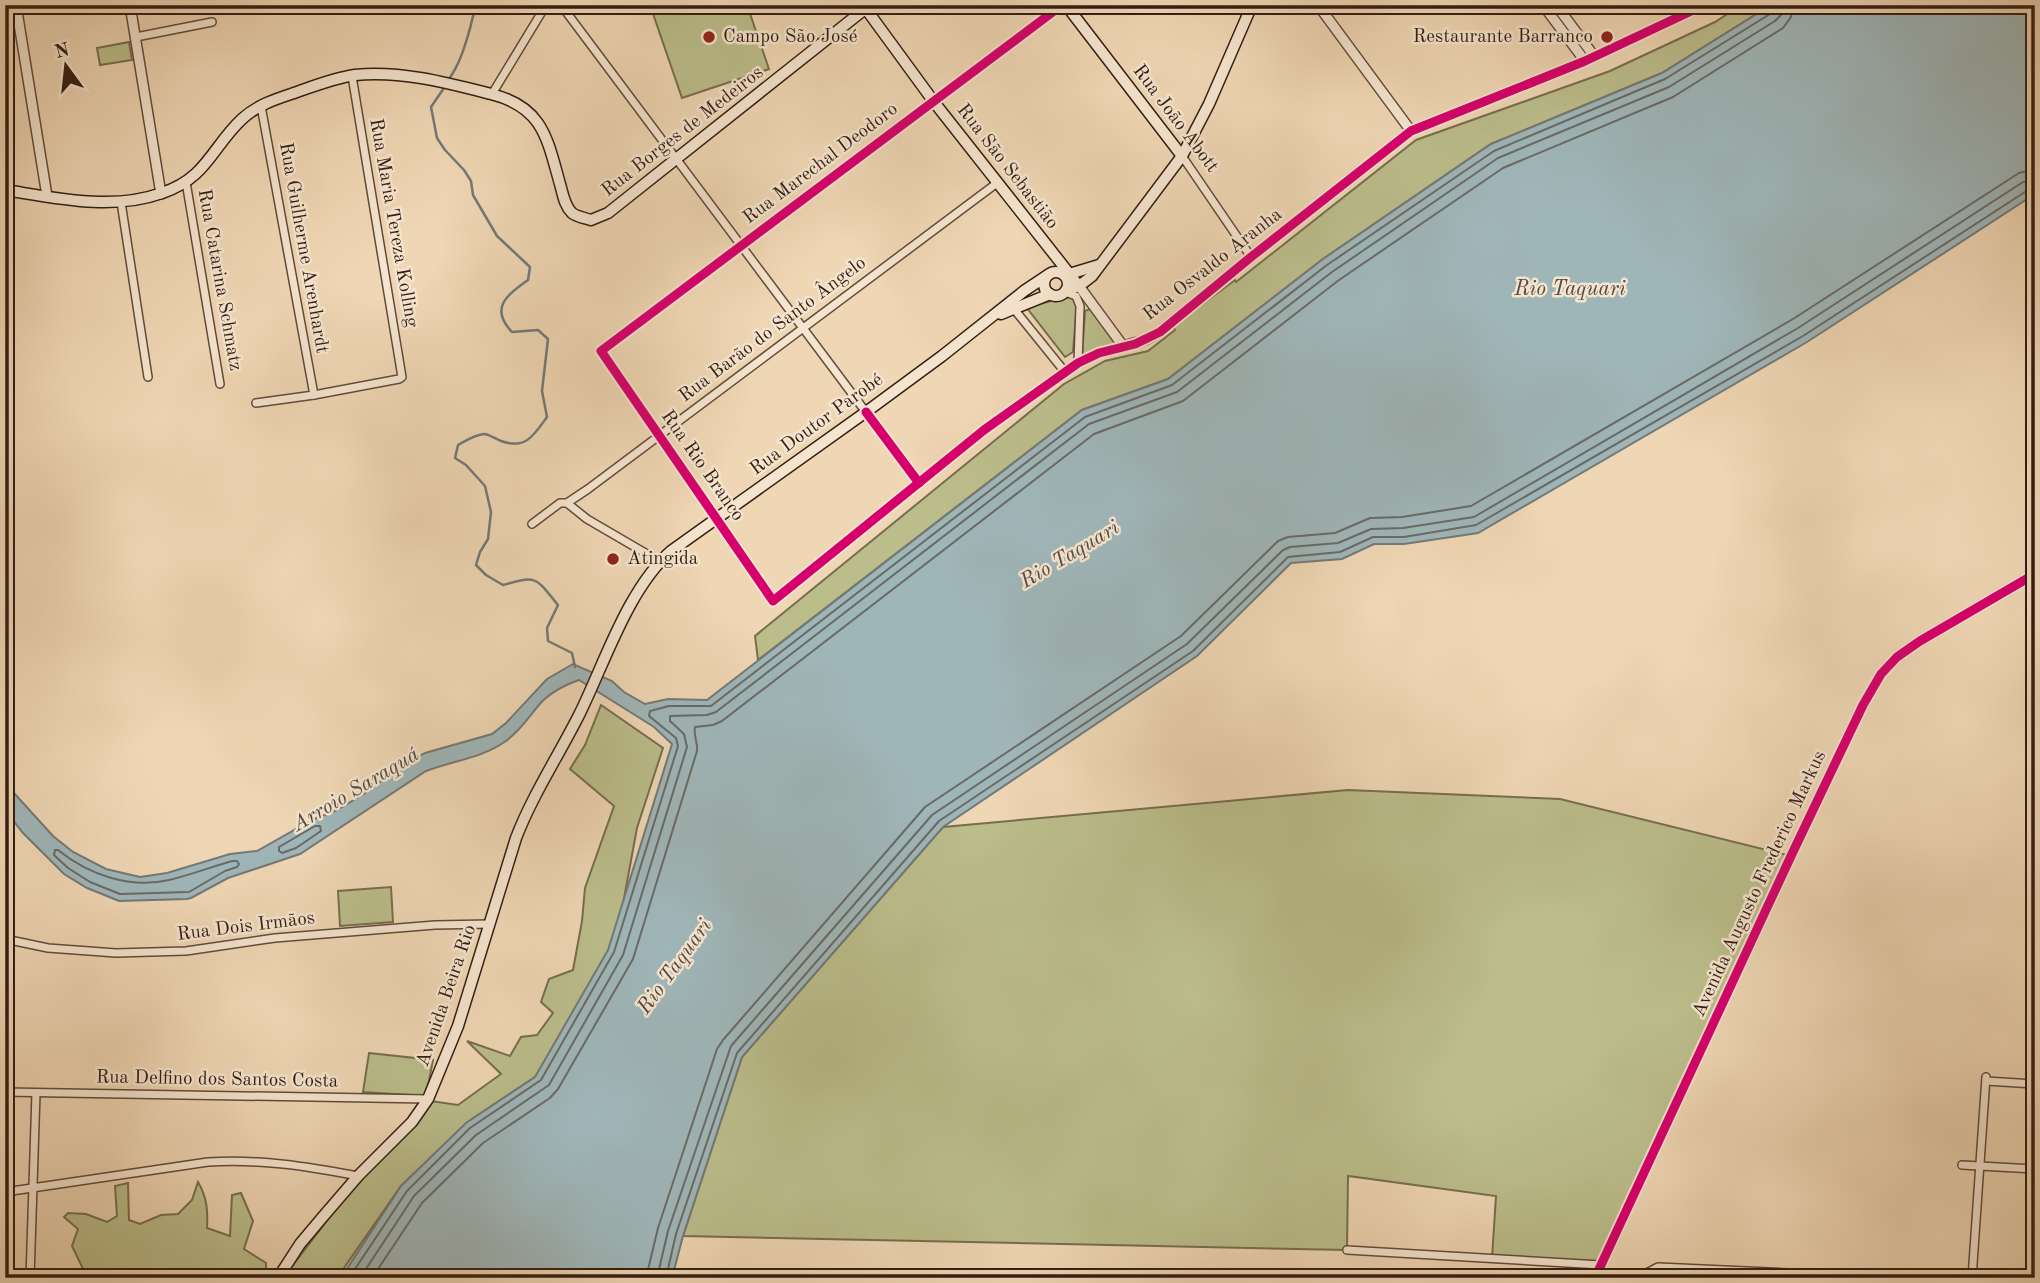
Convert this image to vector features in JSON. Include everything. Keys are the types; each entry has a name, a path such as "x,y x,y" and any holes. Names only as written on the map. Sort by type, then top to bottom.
{"main road":[{"name":"Rua João Abott","path":"1064,5 1182,156"},
{"path":"1099,265 1067,274 1049,274 1044,286 1050,294 1058,296 1092,276 1182,156 1209,104 1252,5"},
{"name":"Rua Borges de Medeiros","path":"261,106 321,84 367,74 404,76 492,94 518,104 537,120 544,133 565,203 574,215 592,220 608,213 677,160 867,6"},
{"name":"Rua São Sebastião","path":"867,6 933,102 1079,286"},
{"path":"5,190 100,202 121,202 161,194 186,182 207,164 242,119 261,106"},
{"name":"Rua São Sebastião","path":"1049,248 1049,274"},
{"name":"Rua Doutor Parobé","path":"601,668 633,601 659,561 866,412 1049,274"},
{"path":"1065,291 1067,274"},
{"name":"Rua Doutor Parobé","path":"990,318 1050,294"},
{"name":"Avenida Beira Rio","path":"278,1278 300,1244 358,1176 412,1122 428,1099 458,1026 526,812 579,715 601,668"}],"street":[{"path":"16,5 47,196"},
{"path":"130,5 161,194"},
{"path":"492,94 546,5"},
{"path":"561,5 919,483"},
{"name":"Rua Marechal Deodoro","path":"601,351 1064,5"},
{"path":"1318,5 1411,131"},
{"path":"1542,5 1554,9 1590,58"},
{"name":"Rua Osvaldo Aranha","path":"773,601 984,430 1065,372 1099,353 1135,344 1160,332 1411,131 1590,58 1703,6"},
{"path":"136,37 212,23"},
{"name":"Rua Maria Tereza Kolling","path":"314,395 402,377 352,76"},
{"name":"Rua Guilherme Arenhardt","path":"261,106 314,395"},
{"name":"Rua João Abott","path":"1182,156 1251,257"},
{"name":"Rua Catarina Schmatz","path":"186,182 220,384"},
{"name":"Rua Barão do Santo Ângelo","path":"533,524 560,503 567,503 997,183"},
{"path":"121,202 148,377"},
{"name":"Rua São Sebastião","path":"1079,286 1123,346"},
{"path":"1065,291 1076,296 1080,306 1078,363"},
{"path":"1014,309 1065,372"},
{"name":"Rua Rio Branco","path":"601,351 718,517 773,601"},
{"path":"257,403 314,395"},
{"path":"567,503 587,519 659,561"},
{"name":"Avenida Augusto Frederico Markus","path":"1596,1273 1822,791 1863,705 1881,674 1897,657 1920,640 2035,574"},
{"name":"Rua Dois Irmãos","path":"5,939 48,948 116,953 186,951 275,938 435,925 490,924"},
{"path":"1972,1278 1986,1079 2035,1084"},
{"name":"Rua Delfino dos Santos Costa","path":"5,1093 428,1099"},
{"path":"30,1278 36,1093"},
{"path":"5,1192 208,1162 243,1160 291,1164 358,1176"},
{"path":"1962,1165 2035,1169"},
{"path":"1347,1250 1596,1273"},
{"path":"1637,1278 1658,1267 1777,1275 1897,1278"}],"green space":[{"name":"Campo São José","path":"650,5 747,5 769,69 682,98"},
{"path":"1741,5 1771,5 1662,73 1491,144 1323,259 1168,379 1082,410 758,660 755,636 1064,384 1105,361 1148,351 1175,330 1173,326 1235,280 1236,282 1416,140 1610,71 1715,22"},
{"path":"129,42 132,60 100,65 97,48"},
{"path":"1071,295 1077,302 1073,352 1065,357 1027,308"},
{"path":"1090,309 1118,344 1097,349 1082,357 1085,311"},
{"path":"601,705 663,748 637,828 613,958 535,1077 472,1119 401,1186 337,1278 283,1278 359,1179 431,1101 458,1105 501,1074 467,1041 510,1056 521,1037 537,1035 553,1013 541,1002 549,979 573,970 585,888 614,806 570,769 585,745"},
{"path":"1348,790 1560,799 1791,856 1601,1265 1492,1258 1496,1196 1348,1176 1347,1250 683,1236 742,1057 943,827"},
{"path":"391,887 393,922 340,926 338,891"},
{"path":"369,1053 433,1060 426,1096 363,1092"},
{"path":"198,1182 206,1204 207,1228 230,1236 232,1195 241,1193 253,1221 244,1249 266,1263 266,1277 233,1278 213,1270 176,1273 176,1278 84,1278 85,1273 72,1246 78,1229 64,1217 68,1213 86,1214 107,1222 117,1216 115,1186 128,1183 129,1220 140,1224 161,1215 178,1214 192,1200"}],"water":[{"name":"Rio Taquari","path":"1771,5 2035,5 2035,194 1807,342 1478,533 1404,544 1374,544 1342,559 1291,563 1197,656 943,827 742,1057 683,1236 672,1278 341,1278 401,1186 466,1123 535,1077 608,950 672,744 654,727 579,680 548,697 516,733 496,747 477,756 426,771 300,854 228,878 187,899 119,901 87,888 64,874 23,833 5,810 5,783 53,836 73,852 106,869 140,877 167,873 230,854 257,851 312,820 337,810 370,790 393,771 425,753 492,734 506,723 547,679 573,664 612,681 624,692 645,704 668,699 707,700 1082,410 1168,379 1323,259 1491,144 1662,73"}],"waterway":[{"path":"449,79 461,57 478,5"},
{"path":"446,85 431,107 437,138 471,181 473,195 497,236 530,267 528,280 508,297 501,309 502,316 512,332 538,330 548,339 542,391 547,417 538,430 517,444 485,434 474,436 458,445 455,458 466,465 485,486 491,512 488,539 476,565 503,585 530,580 545,589 558,605 547,628 548,641 572,653 575,667"}],"cycle path":[{"path":"1062,5 601,351 773,601 984,430 1078,363 1099,353 1135,344 1160,332 1411,131 1585,61 1704,5"},
{"path":"866,412 919,483"},
{"path":"1595,1278 1791,856 1863,705 1881,674 1897,657 1920,641 2035,574"}],"place":[{"name":"Campo São José","path":"709,37"},
{"name":"Restaurante Barranco","path":"1607,37"},
{"name":"Atingida","path":"613,559"}],"water label":[{"name":"Arroio Saraquá","path":"356,790"}]}
